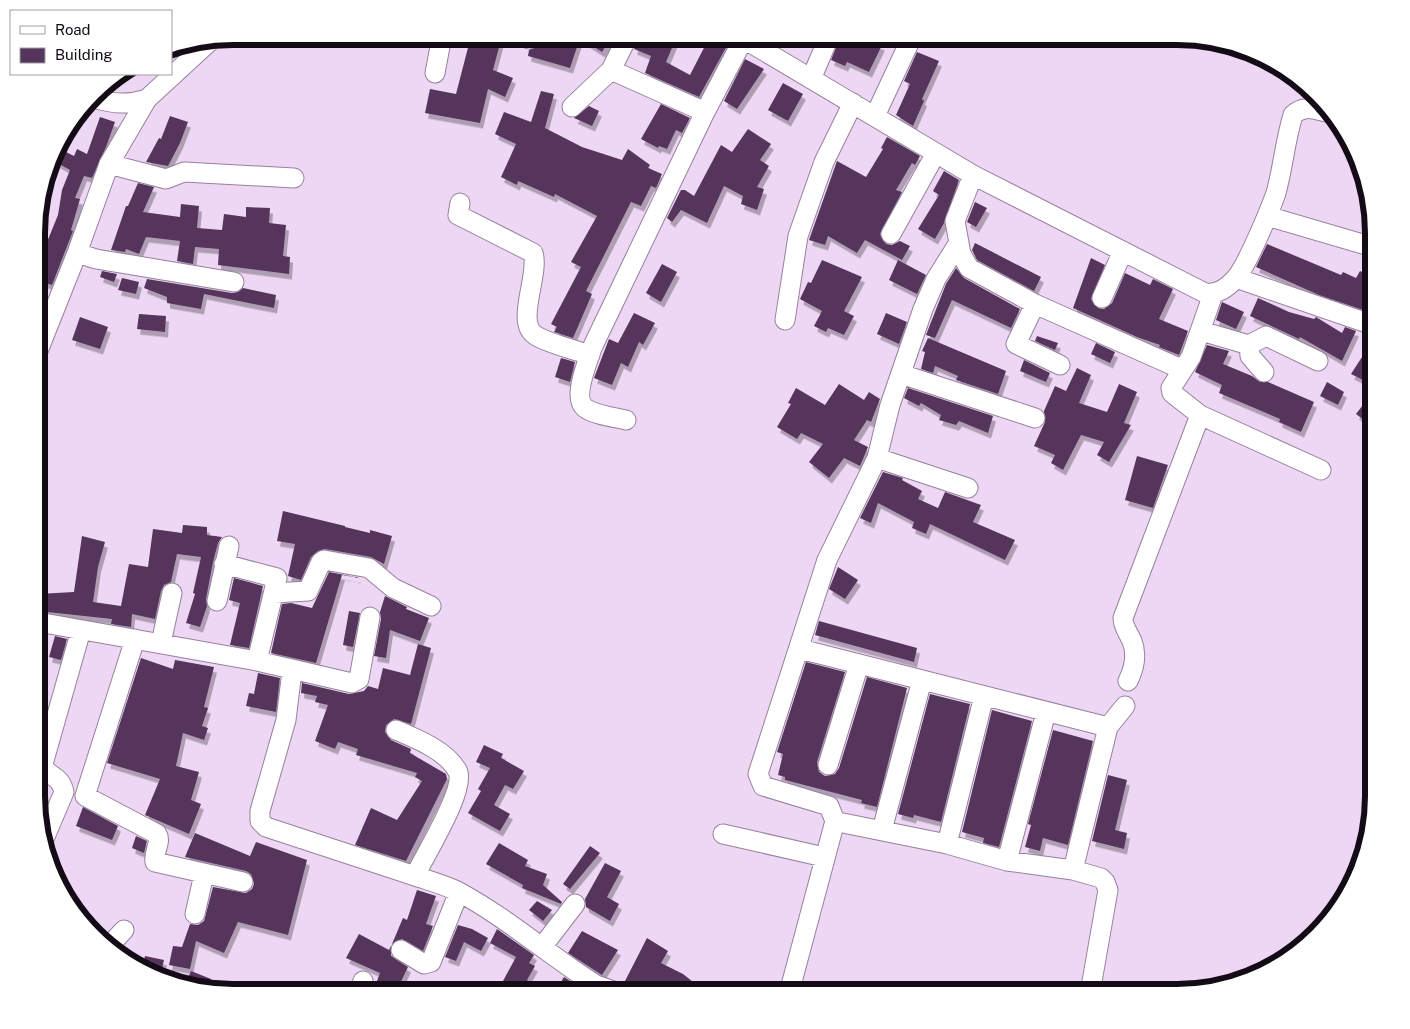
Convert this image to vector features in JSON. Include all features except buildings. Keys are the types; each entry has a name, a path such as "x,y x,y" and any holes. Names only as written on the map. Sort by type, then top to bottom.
{"street":[{"path":"435,73 440,45"},
{"path":"572,107 611,70 624,45"},
{"path":"626,420 594,412 582,405 579,390 590,355 738,45"},
{"path":"755,45 973,175 1205,293 1213,294"},
{"path":"811,79 826,45"},
{"path":"875,116 908,45"},
{"path":"45,337 86,256 115,166 147,99 202,48"},
{"path":"611,70 705,112"},
{"path":"100,100 124,105 147,99"},
{"path":"785,320 798,236 824,162 853,103"},
{"path":"1319,111 1307,108 1298,110 1293,115 1276,193 1267,216 1236,278 1213,294 1191,358 1181,369 1171,388 1172,393 1200,415 1321,470"},
{"path":"891,234 936,153"},
{"path":"115,166 166,179 184,172 294,178"},
{"path":"973,175 955,220 958,244 964,263 969,268 1035,304 1181,369"},
{"path":"460,202 457,209 458,216 533,253 534,272 527,322 535,335 590,355"},
{"path":"1267,216 1365,245"},
{"path":"791,984 835,821 829,806 763,786 758,774 800,649 827,560 877,458 890,405 922,309 936,280 958,244"},
{"path":"1102,298 1123,251"},
{"path":"86,256 234,282"},
{"path":"1236,278 1365,322"},
{"path":"1035,304 1016,344 1060,365"},
{"path":"1200,331 1249,345 1266,336 1318,361"},
{"path":"1249,345 1250,356 1264,372"},
{"path":"901,374 1035,418"},
{"path":"1128,681 1133,671 1134,650 1123,624 1123,618 1200,415"},
{"path":"877,458 968,488"},
{"path":"217,601 226,555 274,575 277,580 257,661"},
{"path":"274,593 308,591 320,562 324,560 369,568 394,588 431,606"},
{"path":"161,643 172,593"},
{"path":"45,623 257,661 292,671 355,683 359,679 370,618"},
{"path":"45,757 82,630"},
{"path":"135,639 85,796 157,834 159,839 154,857 155,862 243,882"},
{"path":"800,649 1108,727"},
{"path":"828,765 859,664"},
{"path":"292,671 286,720 260,811 260,821 266,827 459,892 542,947 588,984"},
{"path":"882,830 922,680"},
{"path":"947,844 984,696"},
{"path":"1073,870 1108,727 1125,706"},
{"path":"1007,861 1046,712"},
{"path":"396,730 436,750 456,768 459,775 459,784 449,811 416,876"},
{"path":"45,770 61,780 64,792 48,829"},
{"path":"835,821 947,844 1007,861 1073,870 1101,878 1108,886 1092,984"},
{"path":"723,834 824,857"},
{"path":"195,914 204,874"},
{"path":"401,950 424,964 430,962 459,892"},
{"path":"542,947 575,904"},
{"path":"112,940 124,930"}]}
